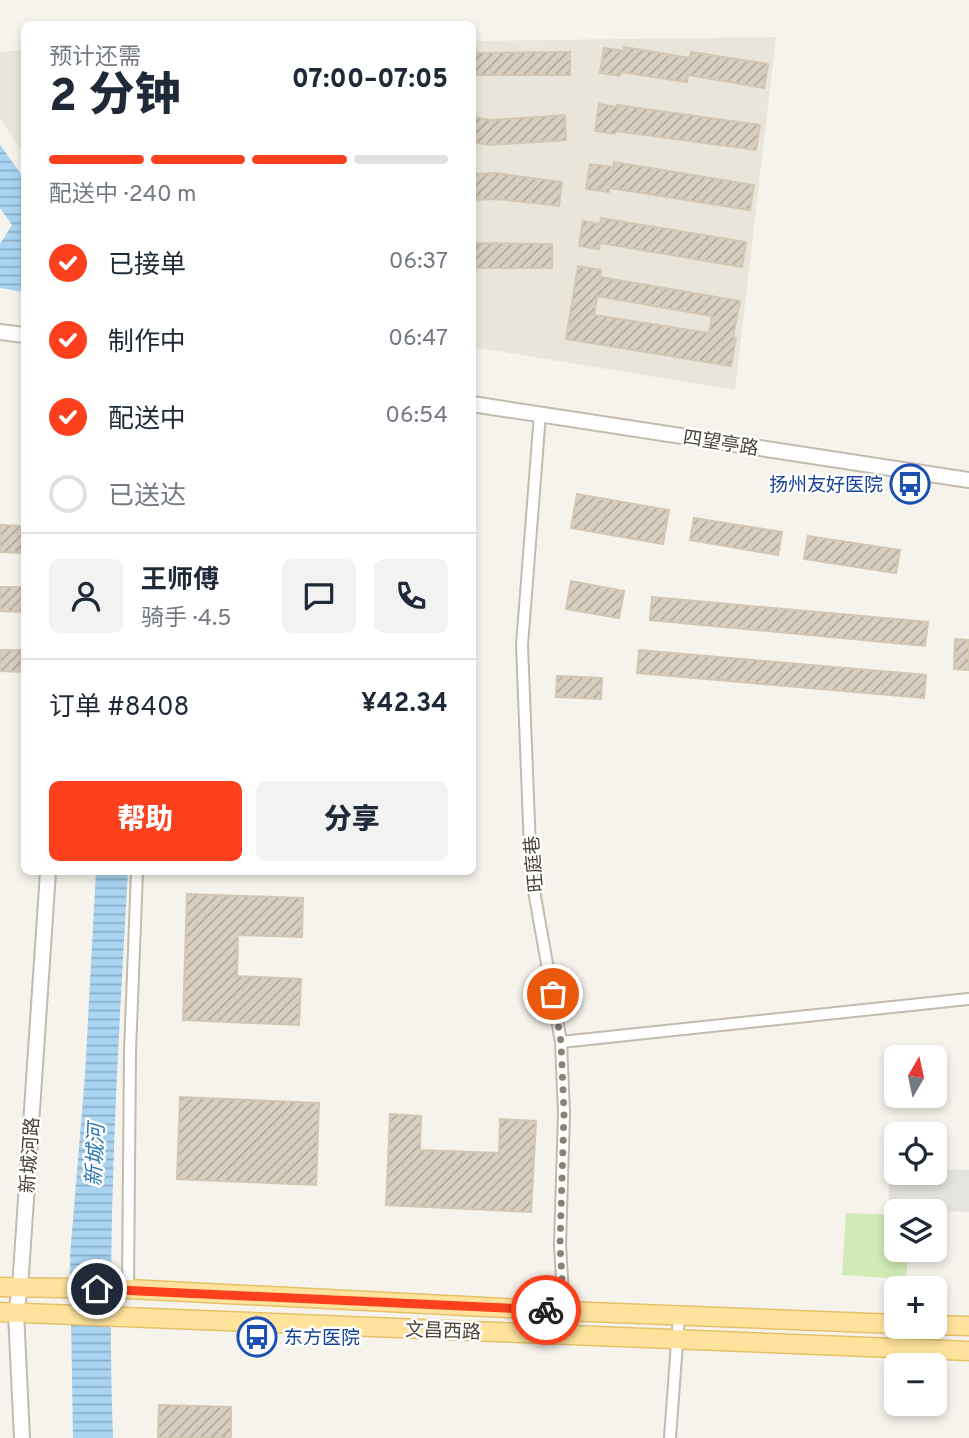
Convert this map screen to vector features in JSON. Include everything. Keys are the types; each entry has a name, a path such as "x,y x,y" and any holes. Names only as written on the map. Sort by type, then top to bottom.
{"main road":[{"name":"文昌西路","path":"0,1287 123,1289 884,1324"},
{"name":"文昌西路","path":"8,1312 969,1351"},
{"path":"947,1325 969,1326"}],"street":[{"path":"0,332 21,335"},
{"name":"四望亭路","path":"476,405 969,480"},
{"name":"旺庭巷","path":"540,414 522,645 531,874 561,1042 564,1113 560,1245 564,1311"},
{"name":"新城河路","path":"22,1438 8,1312 20,1288 48,875"},
{"path":"123,1289 137,875"},
{"path":"561,1042 968,999"},
{"path":"670,1438 679,1316"}],"shaded area":[{"path":"776,37 735,390 476,347 476,41"},
{"path":"21,50 21,150 0,119 0,52"},
{"path":"947,1169 969,1170 969,1212 947,1211 947,1199 888,1199 889,1185 947,1185"}],"green space":[{"path":"846,1213 884,1215 884,1262 907,1262 906,1276 842,1275"}],"water":[{"path":"0,145 21,174 21,292 0,288 0,244 12,225 0,208"},
{"name":"新城河","path":"96,875 128,875 112,1225 113,1438 73,1438 70,1256 85,1075"}],"building":[{"path":"624,47 690,58 691,52 768,64 764,88 688,75 687,82 621,72 620,76 600,73 604,48 624,51"},
{"path":"570,52 570,75 476,75 476,53"},
{"path":"599,104 760,125 756,150 616,131 615,134 595,131"},
{"path":"565,115 566,140 489,145 476,143 476,118 492,120"},
{"path":"614,162 754,185 750,210 610,188 609,192 586,189 590,164 613,167"},
{"path":"496,173 562,182 559,206 497,199 476,200 476,174"},
{"path":"601,218 746,242 742,267 600,243 599,249 579,246 583,221 600,224"},
{"path":"476,243 552,244 552,268 476,268"},
{"path":"578,266 601,270 600,277 740,301 731,366 566,339","holes":["597,296 712,316 709,333 594,315"]},
{"path":"577,494 669,510 663,544 571,528"},
{"path":"694,518 782,532 778,555 690,540"},
{"path":"0,525 21,526 21,553 0,552"},
{"path":"808,536 900,550 896,573 804,559"},
{"path":"571,581 624,591 619,618 566,609"},
{"path":"0,587 21,587 21,612 0,611"},
{"path":"652,597 928,622 925,646 650,620"},
{"path":"955,639 969,640 969,670 954,669"},
{"path":"0,650 21,650 21,672 0,671"},
{"path":"639,650 926,675 924,698 637,673"},
{"path":"557,676 602,678 601,699 556,697"},
{"path":"187,894 303,898 302,937 238,935 237,976 301,979 299,1025 183,1020"},
{"path":"180,1097 319,1103 316,1185 177,1179"},
{"path":"390,1114 421,1116 420,1150 499,1153 500,1119 536,1121 531,1212 386,1205"},
{"path":"159,1405 231,1407 231,1438 158,1438"}],"way so far":[{"path":"546,1310 564,1311 560,1245 564,1113 561,1042 553,994"}],"place":[{"name":"扬州友好医院","path":"910,484"},
{"name":"东方医院","path":"257,1337"}],"route":[{"path":"97,1289 546,1310"}]}
